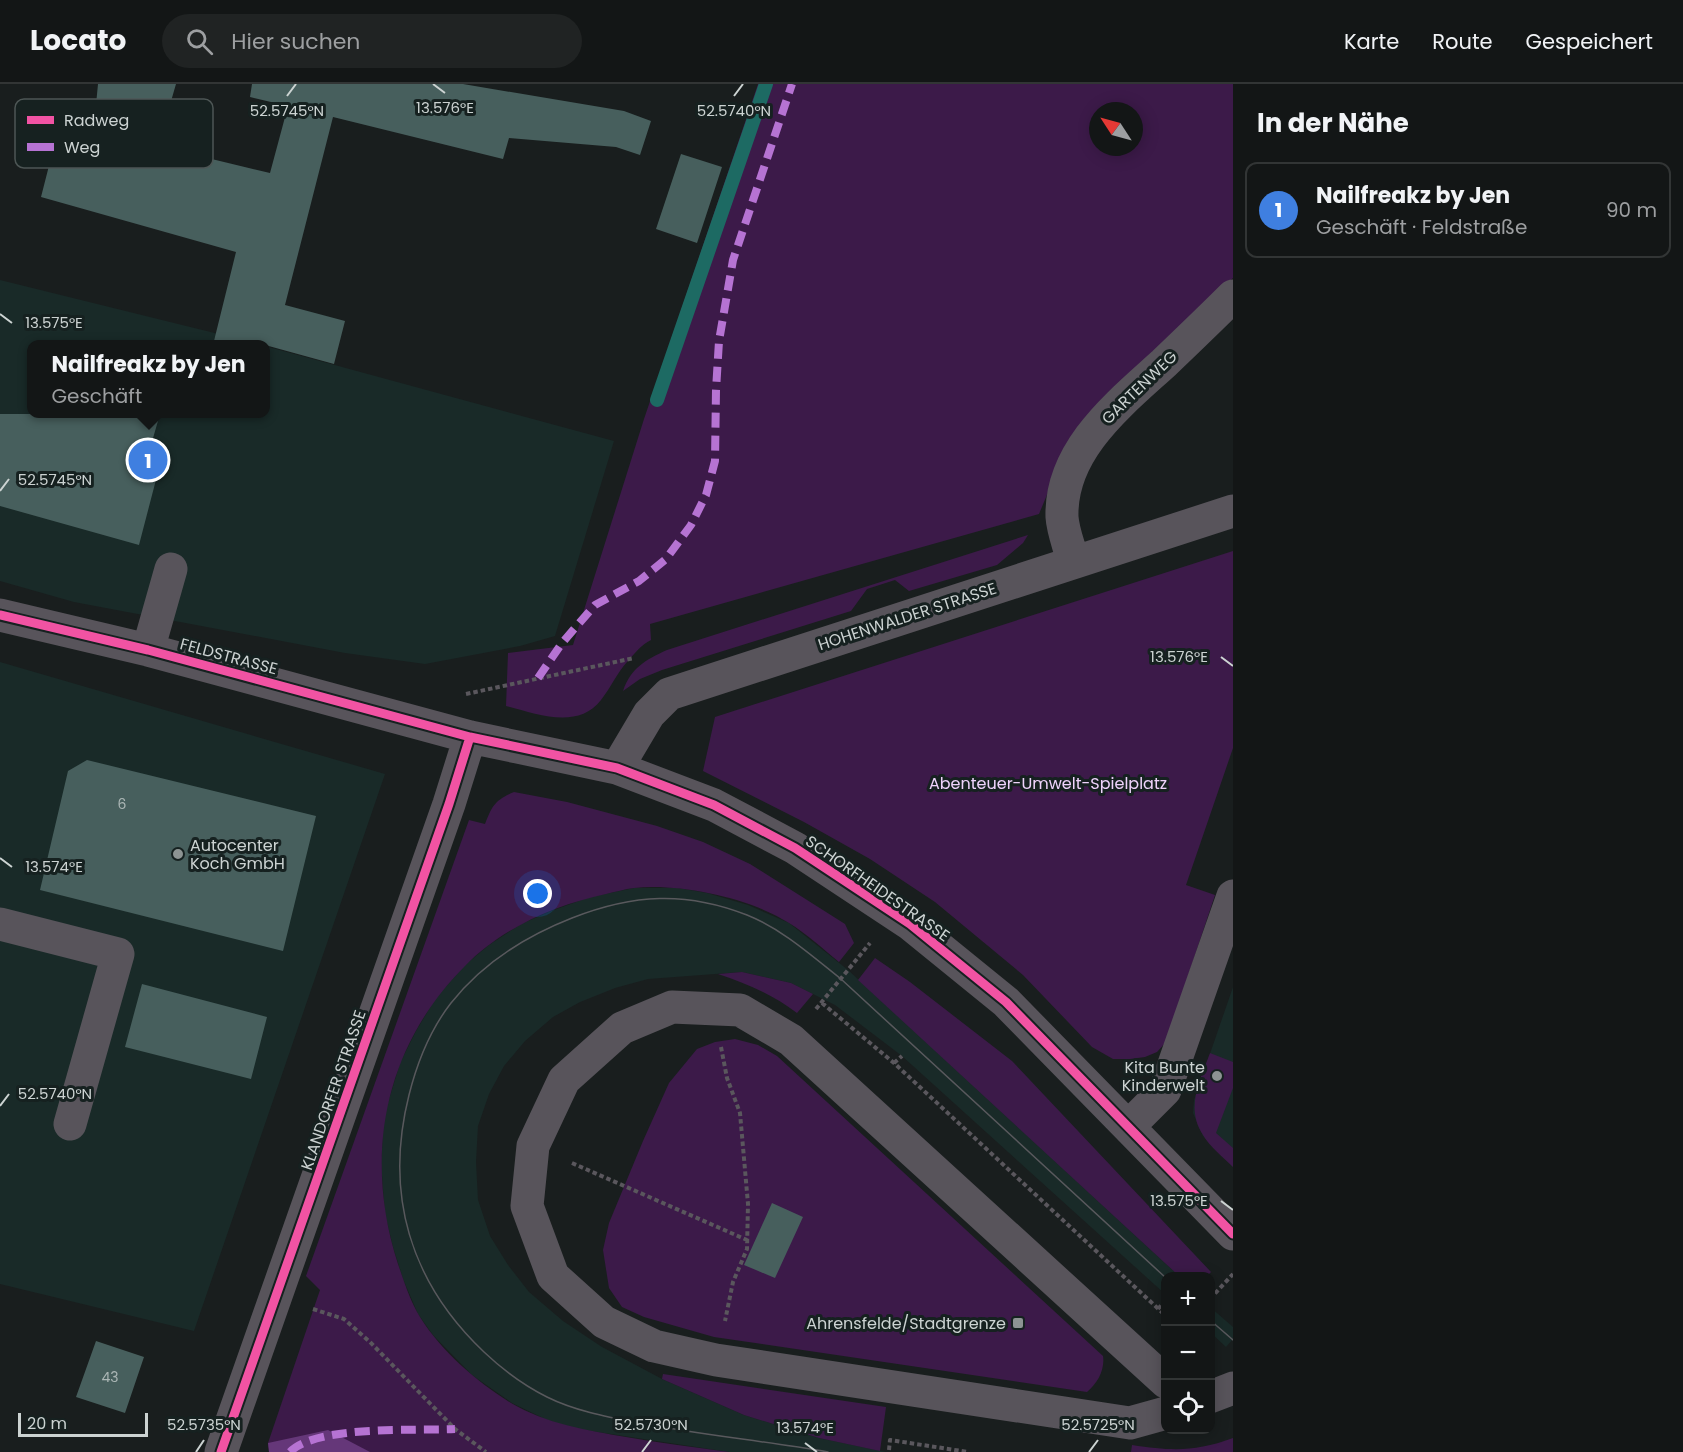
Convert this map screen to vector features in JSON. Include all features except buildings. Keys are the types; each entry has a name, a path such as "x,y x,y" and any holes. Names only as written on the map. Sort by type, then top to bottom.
{"street":[{"name":"GARTENWEG","path":"1073,562 1062,519 1065,492 1079,453 1110,413 1233,296"},
{"name":"HOHENWALDER STRASSE","path":"616,768 649,714 669,694 1233,511"},
{"path":"148,650 171,570"},
{"name":"FELDSTRASSE","path":"0,615 148,650 459,734"},
{"name":"SCHORFHEIDESTRASSE","path":"459,734 616,768 714,805 785,842 910,924 1006,1002 1233,1234"},
{"name":"KLANDORFER STRASSE","path":"221,1452 449,804 459,734"},
{"path":"1129,1126 1165,1090 1233,896"},
{"path":"0,924 118,954 70,1124"},
{"path":"1161,1414 1130,1423 716,1360 654,1346 604,1322 553,1275 527,1206 533,1146 564,1080 622,1028 672,1007 740,1010 791,1040 1164,1380"},
{"path":"1215,1395 1233,1388"}],"path":[{"path":"463,694 634,658"},
{"path":"876,936 822,1003 894,1063 1161,1312"},
{"path":"722,1052 740,1113 748,1204 747,1249 733,1282 724,1323"},
{"path":"894,1063 902,1056"},
{"path":"533,1146 747,1240"},
{"path":"1215,1294 1233,1274"},
{"path":"274,1303 320,1310 344,1319 455,1429 486,1452"},
{"path":"1158,1309 1161,1306"},
{"path":"889,1450 890,1440 968,1452"}],"shaded area":[{"path":"0,280 243,340 27,340 27,418 270,418 270,347 614,441 555,636 520,646 425,664 345,653 74,602 0,581"},
{"path":"0,662 385,774 194,1331 0,1284"},
{"path":"634,888 678,888 707,893 748,905 789,923 848,970 1175,1272 1161,1272 1161,1290 902,1056 835,1005 791,983 742,972 648,979 615,988 580,1002 553,1017 525,1041 504,1066 489,1094 478,1126 476,1162 478,1200 490,1236 508,1265 529,1292 563,1321 602,1347 662,1379 744,1415 819,1438 886,1452 729,1452 571,1428 545,1419 512,1403 472,1375 433,1335 418,1314 403,1279 385,1214 381,1164 384,1116 400,1063 416,1031 435,999 465,965 489,945 521,924 590,897"},
{"name":"Kita Bunte Kinderwelt","path":"1233,987 1233,1167 1203,1136 1193,1113 1194,1100"},
{"path":"1215,1311 1233,1327 1233,1339 1226,1347 1215,1337"},
{"path":"328,1430 370,1452 269,1452 268,1443"}],"green space":[{"path":"758,84 1233,84 1233,278 1138,370 1061,461 1039,514 650,624 651,640 644,644 623,666 601,700 581,715 544,716 506,706 508,653 573,645 644,419"},
{"path":"1028,535 1023,543 997,565 909,591 895,580 867,589 851,611 662,670 640,679 623,691 630,676 640,666 667,650"},
{"name":"Abenteuer-Umwelt-Spielplatz","path":"1233,551 1233,748 1186,885 1215,895 1166,1042 1157,1052 1145,1057 1113,1059 1092,1047 1023,975 935,902 870,859 804,822 703,771 715,717"},
{"path":"514,792 567,802 657,826 703,842 750,864 845,924 854,943 839,962 802,932 773,914 735,900 693,890 634,888 568,905 512,929 495,940 465,966 437,998 415,1032 399,1067 388,1105 382,1144 382,1183 388,1224 398,1264 413,1304 429,1330 449,1354 498,1395 539,1416 596,1432 729,1452 269,1452 268,1443 320,1290 306,1276 469,820 485,824 495,804"},
{"path":"875,958 910,982 1012,1061 1211,1272 1175,1272 858,980"},
{"path":"742,972 791,983 813,994 797,1013 759,990 718,974"},
{"path":"735,1039 758,1045 777,1056 1103,1356 1102,1371 1091,1388 1087,1392 714,1337 644,1317 622,1307 609,1288 603,1250 609,1223 643,1141 669,1083 697,1049 715,1042"},
{"name":"Kita Bunte Kinderwelt","path":"1210,1053 1233,1062 1233,1088 1216,1133 1233,1148 1233,1167 1206,1139 1195,1115 1196,1094"},
{"path":"663,1374 886,1407 880,1451 819,1438 744,1415 662,1379"},
{"path":"1233,1438 1233,1452 1131,1452 1132,1445 1183,1449 1207,1446"}],"waterway":[{"path":"657,400 766,84"}],"tram line":[{"path":"828,1452 639,1423 592,1413 558,1402 522,1382 491,1359 459,1325 438,1296 421,1266 409,1234 402,1201 400,1167 402,1132 416,1071 437,1024 463,989 491,964 538,933 595,910 616,904 660,898 681,899 724,907 760,921 796,944 841,979 1161,1273"},
{"path":"1215,1324 1233,1340"}],"marked path":[{"path":"538,678 562,643 595,605 639,581 666,559 691,525 706,495 715,461 719,341 733,260 792,84"},
{"path":"290,1452 303,1443 343,1433 455,1429"}],"cycle path":[{"path":"0,615 148,650 470,737 617,768 714,805 795,848 910,924 1006,1002 1233,1234"},
{"path":"221,1452 449,804 470,737"}],"place":[{"name":"Nailfreakz by Jen","path":"148,460"},
{"name":"Autocenter Koch GmbH","path":"178,854"},
{"name":"Kita Bunte Kinderwelt","path":"1217,1076"},
{"name":"Ahrensfelde/Stadtgrenze","path":"1018,1323"}]}
